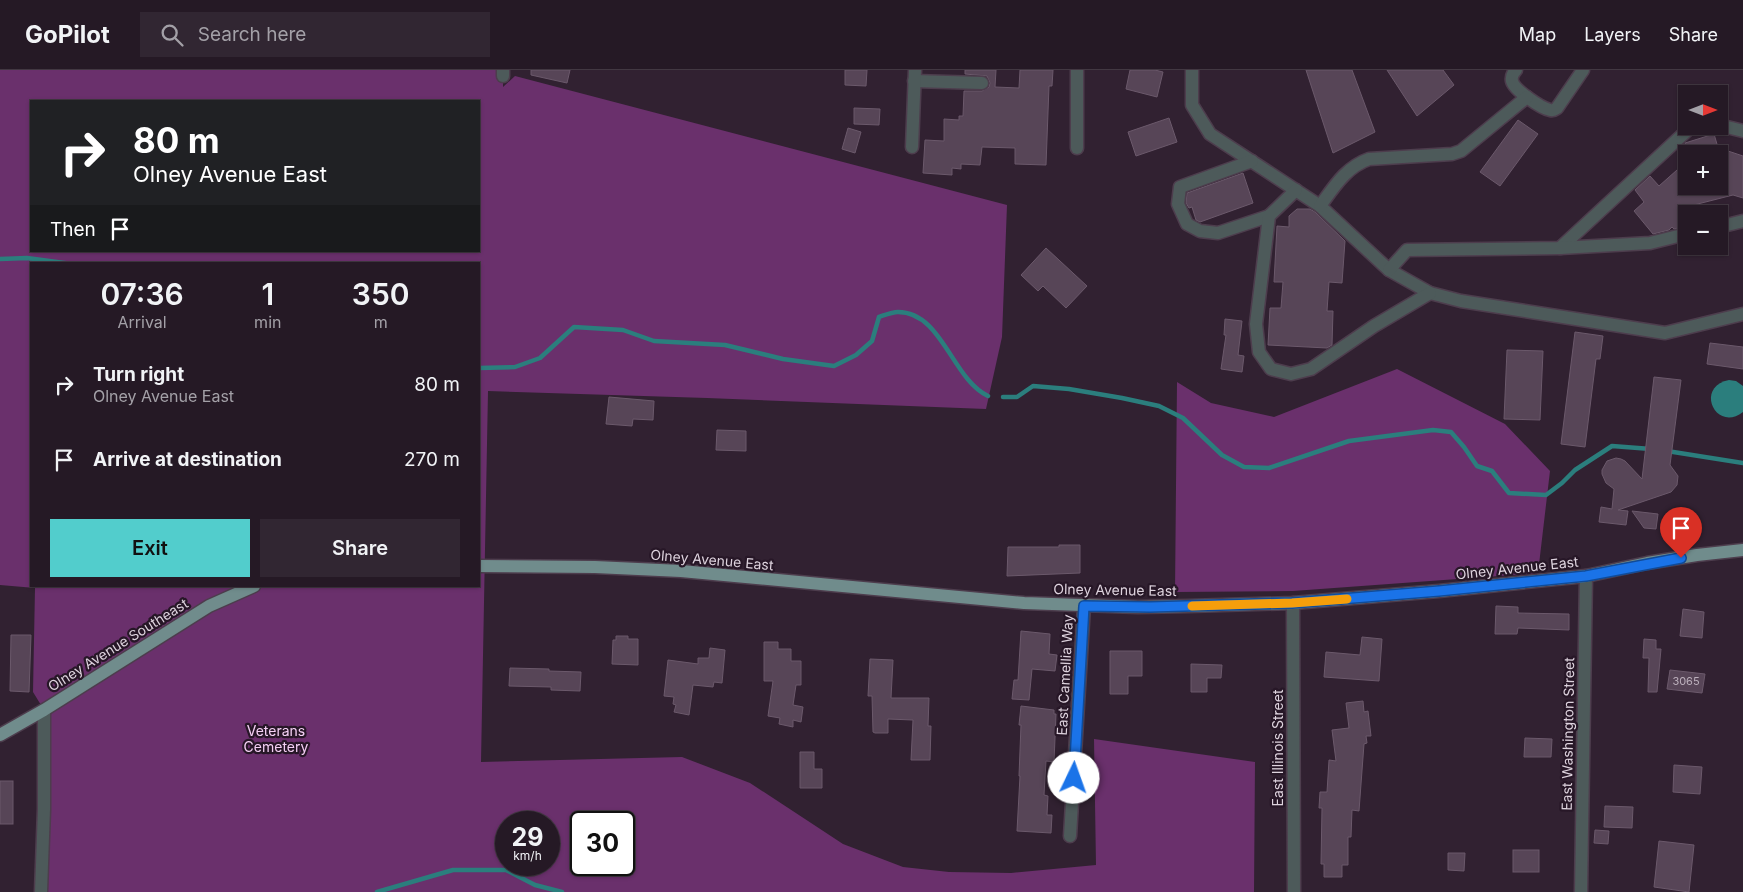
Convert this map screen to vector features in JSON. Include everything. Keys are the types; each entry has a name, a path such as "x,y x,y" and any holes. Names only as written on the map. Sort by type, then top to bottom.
{"main road":[{"name":"Olney Avenue East","path":"482,566 595,567 681,571 1024,603 1150,607 1292,603 1439,591 1586,576 1647,563 1743,550"},
{"name":"Olney Avenue Southeast","path":"0,735 44,710 209,606 252,587"}],"street":[{"path":"1077,148 1078,70"},
{"path":"1192,70 1192,105 1210,134 1320,206 1389,270 1430,293 1461,301 1665,333 1743,314"},
{"path":"1516,70 1512,75 1514,86 1527,97 1549,110 1554,110 1583,70"},
{"path":"912,147 915,76 982,83"},
{"path":"1320,206 1343,175 1358,163 1369,159 1452,154 1461,151 1527,97"},
{"path":"1728,128 1743,131"},
{"path":"1560,248 1682,135"},
{"path":"1252,161 1180,187 1178,204 1187,224 1200,231 1218,233 1269,216 1296,190"},
{"path":"1269,216 1256,324 1259,352 1271,369 1291,374 1311,369 1374,326 1430,293"},
{"path":"1728,225 1743,221"},
{"path":"1389,270 1407,250 1560,248 1650,243 1678,236"},
{"name":"East Washington Street","path":"1581,892 1586,576"},
{"name":"East Illinois Street","path":"1292,603 1294,892"},
{"name":"East Camellia Way","path":"1070,836 1084,606"},
{"path":"41,892 44,710"}],"green space":[{"name":"Veterans Cemetery","path":"0,70 503,70 503,87 515,76 1007,205 1002,337 986,409 488,391 481,762 682,757 750,783 843,844 903,867 949,872 1011,873 1096,865 1094,739 1255,762 1254,892 41,892 44,710 33,692 35,588 0,585"},
{"path":"1397,369 1505,424 1550,471 1538,573 1293,591 1175,592 1177,382 1211,403 1274,417"}],"shaded area":[{"path":"1729,380 1736,381 1743,386 1743,412 1733,417 1724,417 1717,413 1711,399 1713,391 1718,384"}],"building":[{"path":"531,70 570,70 567,83 531,75"},
{"path":"845,70 867,70 866,86 845,85"},
{"path":"965,70 996,70 995,87 1019,88 1020,70 1053,70 1052,86 1049,86 1046,165 1015,164 1015,148 982,147 980,165 961,164 961,169 952,168 952,175 923,173 925,140 944,141 944,119 959,120 959,116 963,116 964,91 982,91 989,87 990,83 987,76 965,74"},
{"path":"1130,70 1155,70 1163,72 1157,97 1126,89"},
{"path":"1306,70 1352,70 1375,132 1333,153"},
{"path":"1387,70 1443,70 1454,85 1417,116"},
{"path":"854,108 880,109 879,125 854,124"},
{"path":"1169,118 1177,142 1136,156 1128,132"},
{"path":"1518,120 1538,134 1500,186 1480,172"},
{"path":"848,128 861,132 855,153 842,149"},
{"path":"1714,135 1717,145 1685,145 1685,143"},
{"path":"1728,151 1743,156 1743,198 1733,195 1694,205 1678,205 1678,228 1674,229 1672,227 1669,230 1653,234 1634,211 1644,202 1635,190 1650,176 1659,186 1678,169 1678,195 1728,195"},
{"path":"1243,173 1253,203 1200,222 1196,220 1192,207 1189,208 1186,203 1187,193"},
{"path":"1297,209 1310,209 1315,212 1345,241 1342,283 1329,282 1327,311 1333,311 1332,345 1327,348 1268,345 1270,308 1281,308 1283,282 1274,282 1277,226 1289,227 1289,216"},
{"path":"1046,248 1087,286 1066,308 1043,286 1038,291 1021,275"},
{"path":"1225,319 1242,321 1238,355 1244,356 1242,372 1221,369 1226,335 1224,335"},
{"path":"1575,332 1603,336 1600,359 1596,359 1585,447 1561,444"},
{"path":"1710,343 1743,347 1743,369 1707,364"},
{"path":"1507,350 1543,351 1540,420 1504,419"},
{"path":"1654,377 1681,380 1670,465 1678,476 1677,485 1671,492 1618,510 1628,511 1626,525 1599,522 1601,507 1612,509 1614,489 1606,483 1602,474 1607,461 1616,458 1625,461 1642,479"},
{"path":"609,397 654,401 653,420 633,419 632,426 606,424"},
{"path":"717,430 746,431 746,451 716,450"},
{"path":"1632,511 1658,514 1656,529 1644,528"},
{"path":"1059,545 1080,545 1080,573 1007,576 1008,547 1059,547"},
{"path":"1496,606 1518,607 1518,613 1569,614 1569,630 1518,628 1517,634 1495,634"},
{"path":"1683,609 1704,612 1702,638 1680,636"},
{"path":"1021,631 1050,634 1049,654 1057,655 1055,671 1032,669 1029,700 1012,699 1014,680 1018,680"},
{"path":"11,635 31,635 29,692 10,691"},
{"path":"616,636 628,636 628,639 638,639 638,665 612,664 613,640 616,640"},
{"path":"1362,637 1382,639 1379,681 1324,677 1326,652 1360,655"},
{"path":"1644,639 1656,640 1656,649 1661,649 1657,692 1648,692 1649,658 1643,658"},
{"path":"764,642 778,642 778,649 791,649 791,661 801,661 801,685 796,685 793,705 803,707 801,722 793,720 793,727 779,724 780,718 768,716 773,681 764,681"},
{"path":"710,648 725,650 722,683 714,682 713,687 693,685 689,715 674,712 676,705 673,704 674,697 664,696 668,660 698,664 698,658 709,658"},
{"path":"1110,651 1142,651 1142,676 1128,676 1128,694 1110,694"},
{"path":"870,659 893,660 891,698 929,698 928,726 931,726 930,760 911,760 913,720 888,719 888,733 873,732 872,696 868,696"},
{"path":"1191,664 1222,665 1221,678 1207,678 1207,692 1191,692"},
{"path":"510,668 581,672 580,691 551,690 551,687 509,686"},
{"path":"1670,670 1705,674 1702,693 1667,689"},
{"path":"1363,701 1364,712 1368,711 1371,736 1366,736 1367,743 1364,744 1359,811 1352,810 1351,837 1348,837 1348,865 1342,865 1342,877 1324,877 1324,864 1321,864 1322,808 1319,808 1320,792 1327,792 1329,760 1336,761 1332,730 1349,728 1346,703"},
{"path":"1021,706 1054,710 1054,714 1056,714 1054,762 1046,761 1044,795 1048,796 1047,815 1052,815 1051,833 1017,831"},
{"path":"1525,738 1552,739 1551,757 1524,757"},
{"path":"800,752 814,752 814,769 822,769 822,788 800,788"},
{"path":"1674,765 1702,767 1700,794 1673,792"},
{"path":"0,781 13,781 13,824 0,824"},
{"path":"1605,806 1633,807 1632,828 1604,827"},
{"path":"1595,830 1609,831 1608,844 1594,843"},
{"path":"1659,841 1694,845 1689,892 1654,887"},
{"path":"1513,850 1539,850 1539,872 1513,872"},
{"path":"1448,853 1465,853 1464,871 1448,870"}],"waterway":[{"path":"0,259 27,258 57,262"},
{"path":"480,368 515,367 540,358 574,327 623,330 654,341 725,345 783,359 834,366 856,355 872,341 879,317 898,312 913,315 926,323 936,334 965,376 976,388 988,396"},
{"path":"1003,397 1017,397 1033,386 1069,389 1159,406 1183,418 1222,455 1244,467 1269,468 1349,441 1433,430 1451,432 1477,466 1492,471 1509,493 1546,495 1575,470 1612,446 1651,449"},
{"path":"1667,451 1743,463"},
{"path":"377,892 453,870 506,870 535,885 562,892"}],"slow traffic":[{"path":"1192,606 1292,603 1347,599"}],"route":[{"path":"1074,778 1084,606 1150,607 1292,603 1586,576 1681,558"}]}
